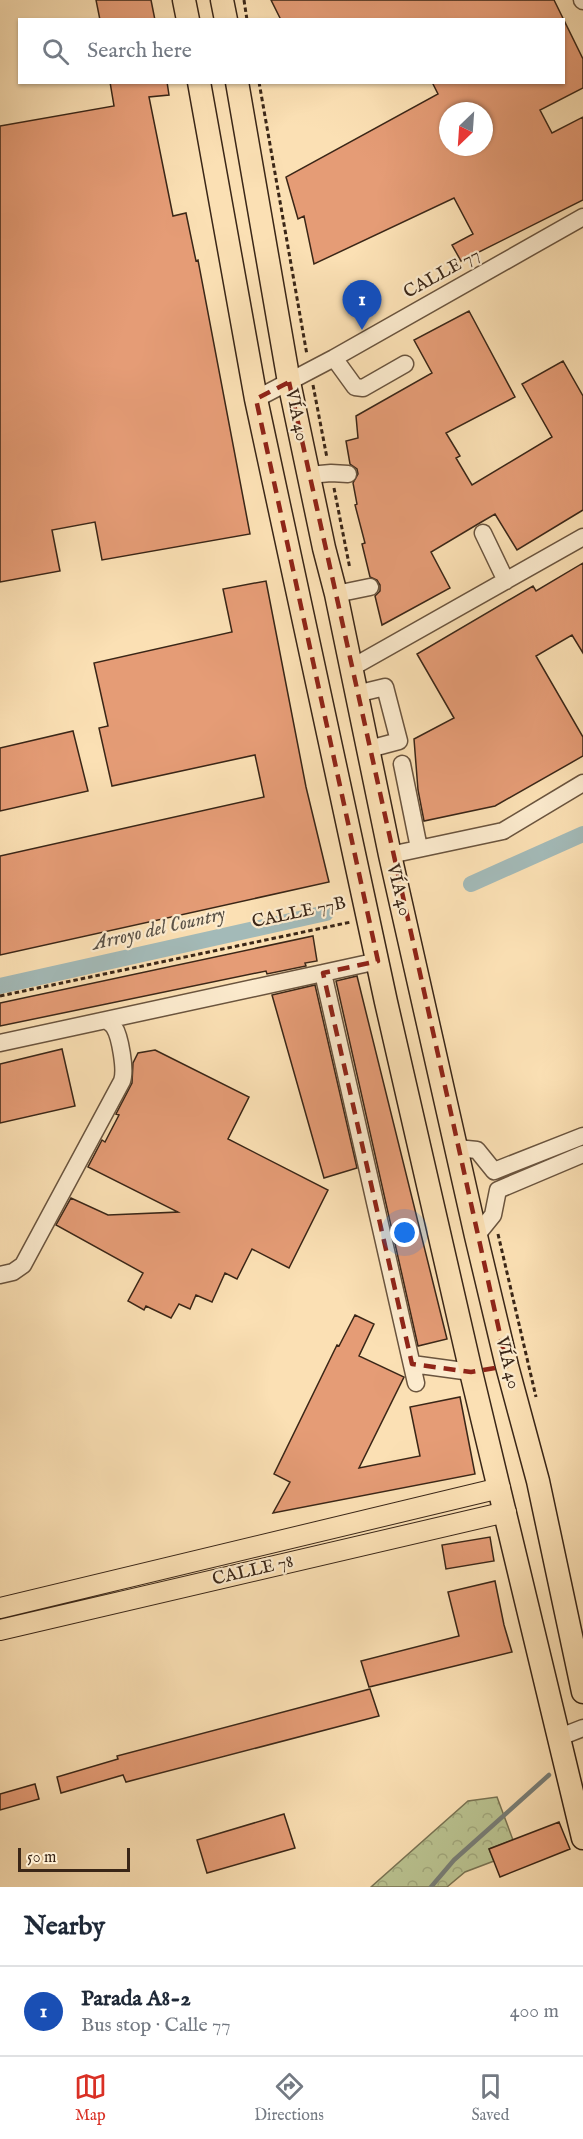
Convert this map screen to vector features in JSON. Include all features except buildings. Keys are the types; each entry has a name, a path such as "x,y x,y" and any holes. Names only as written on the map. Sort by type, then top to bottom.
{"highway":[{"path":"184,0 188,18"},
{"path":"222,0 226,18"},
{"name":"VÍA 40","path":"199,84 256,399 290,555 370,962 387,1002 463,1371 500,1488 583,1838"},
{"name":"VÍA 40","path":"237,84 289,382 324,548 476,1236 507,1366 538,1481 583,1692"},
{"path":"290,555 324,548"},
{"path":"387,1002 422,995"},
{"path":"463,1371 507,1366"}],"main road":[{"name":"CALLE 78","path":"0,1608 500,1488"},
{"name":"CALLE 78","path":"0,1630 506,1512"}],"street":[{"name":"CALLE 77","path":"256,399 334,358 583,217"},
{"path":"334,358 355,387 363,388 405,364"},
{"path":"309,475 348,474"},
{"path":"483,533 506,581"},
{"path":"351,668 583,537"},
{"path":"336,594 370,587"},
{"path":"356,694 385,687 399,741 369,749"},
{"path":"402,764 419,848"},
{"path":"390,855 503,831 583,783"},
{"path":"0,1043 370,962"},
{"path":"323,973 416,1383"},
{"path":"0,1275 13,1272 23,1265 122,1081 124,1064 114,1027 106,1020"},
{"path":"498,1190 517,1172 583,1136"},
{"path":"457,1148 477,1150 494,1171 498,1190 493,1215 476,1236"},
{"path":"494,1171 517,1172 583,1154"},
{"path":"412,1365 463,1371"},
{"path":"560,1737 583,1728"}],"path":[{"path":"244,0 248,18"},
{"name":"CALLE 77B","path":"0,996 360,921"},
{"path":"493,1215 537,1399"}],"highlighted area":[{"path":"289,382 507,1366 471,1372 412,1364 323,973 378,961 256,399"}],"green space":[{"path":"497,1797 513,1840 489,1849 494,1861 465,1872 447,1887 371,1887 468,1801"}],"waterway":[{"name":"Arroyo del Country","path":"471,884 583,834"},
{"name":"Arroyo del Country","path":"0,986 326,913"},
{"path":"431,1887 454,1860 549,1775"}],"place":[{"name":"Parada A8-2","path":"362,330"}]}
